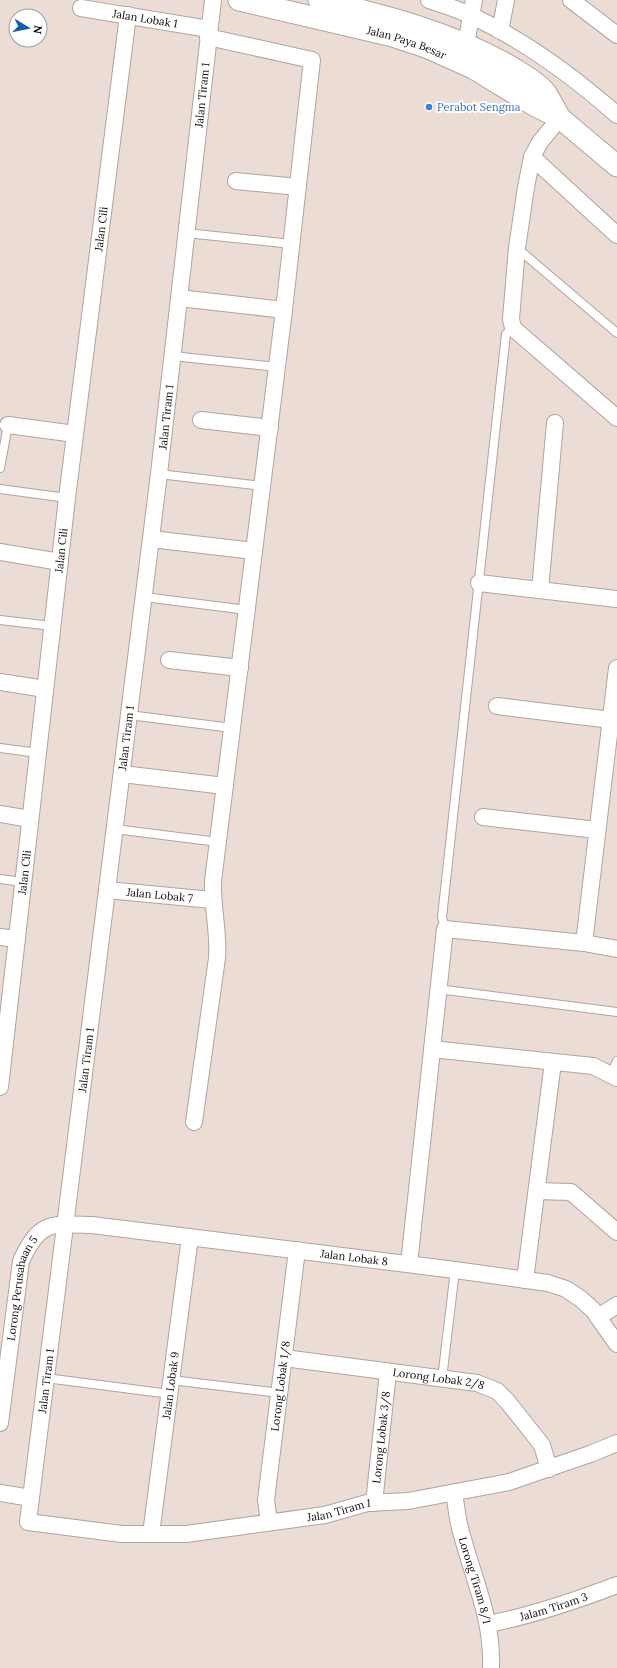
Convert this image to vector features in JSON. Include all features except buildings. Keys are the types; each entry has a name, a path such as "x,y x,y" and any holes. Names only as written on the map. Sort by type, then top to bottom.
{"street":[{"name":"Jalan Tiram 1","path":"213,0 159,474 28,1522 122,1534 186,1534 326,1515 374,1503 408,1501 454,1494 509,1482 549,1469 617,1443"},
{"name":"Jalan Paya Besar","path":"239,0 270,3 393,36 426,47 473,68 534,106 560,118 617,166"},
{"name":"Jalan Paya Besar","path":"319,0 394,18 427,28 496,58 525,75 545,91 560,118"},
{"path":"500,31 506,0"},
{"path":"571,0 617,35"},
{"path":"438,2 472,8 500,31 566,72 617,115"},
{"name":"Jalan Lobak 1","path":"81,8 128,15 209,33 312,60 298,187"},
{"path":"466,44 472,8"},
{"name":"Jalan Cili","path":"0,1087 4,1008 16,939 67,498 128,15"},
{"path":"560,118 540,142 532,157 517,248 511,319 512,328 617,418"},
{"path":"532,157 617,236"},
{"path":"194,1122 219,939 212,900 218,842 270,428 298,187 236,181"},
{"path":"179,298 284,310"},
{"path":"200,420 270,428"},
{"path":"540,590 555,423"},
{"path":"8,425 75,434"},
{"path":"151,539 254,550"},
{"path":"0,552 60,562"},
{"path":"479,583 617,599"},
{"path":"169,660 240,668"},
{"path":"584,943 617,668"},
{"path":"0,682 45,689"},
{"path":"497,706 611,720"},
{"path":"122,774 225,786"},
{"path":"0,814 30,818"},
{"path":"483,817 597,830"},
{"name":"Jalan Lobak 7","path":"107,890 212,900"},
{"path":"409,1264 445,929 584,943 617,949"},
{"path":"0,937 16,939"},
{"path":"432,1049 593,1066 615,1071"},
{"path":"525,1280 553,1062"},
{"path":"537,1191 571,1192 617,1232"},
{"name":"Jalan Lobak 8","path":"65,1224 92,1225 298,1250 455,1270 548,1284 566,1289 581,1299 598,1317 617,1344"},
{"name":"Lorong Perusahaan 5","path":"0,1423 21,1261 30,1242 41,1231 48,1226 65,1224"},
{"name":"Jalan Lobak 9","path":"151,1534 190,1237"},
{"name":"Lorong Lobak 1/8","path":"270,1522 266,1500 298,1250"},
{"path":"598,1317 617,1305"},
{"name":"Lorong Lobak 2/8","path":"284,1358 477,1383 497,1391 507,1401 542,1445 549,1469"},
{"name":"Lorong Lobak 3/8","path":"374,1503 388,1372"},
{"path":"0,1493 31,1498"},
{"name":"Lorong Tiram 8/1","path":"454,1494 459,1524 489,1624 492,1645 491,1668"},
{"name":"Jalam Tiram 3","path":"489,1624 521,1618 563,1605 617,1585"}],"lane":[{"path":"186,233 292,244"},
{"path":"517,248 617,334"},
{"path":"445,929 442,917 506,334 512,328"},
{"path":"172,356 277,367"},
{"path":"0,468 8,425"},
{"path":"159,474 262,486"},
{"path":"0,489 67,498"},
{"path":"144,597 247,610"},
{"path":"0,620 52,626"},
{"path":"129,715 232,728"},
{"path":"0,748 38,753"},
{"path":"115,829 218,842"},
{"path":"0,879 23,882"},
{"path":"438,989 617,1012"},
{"path":"442,1379 455,1270"},
{"path":"46,1378 280,1393"}],"place":[{"name":"Perabot Sengma","path":"429,107"}]}
